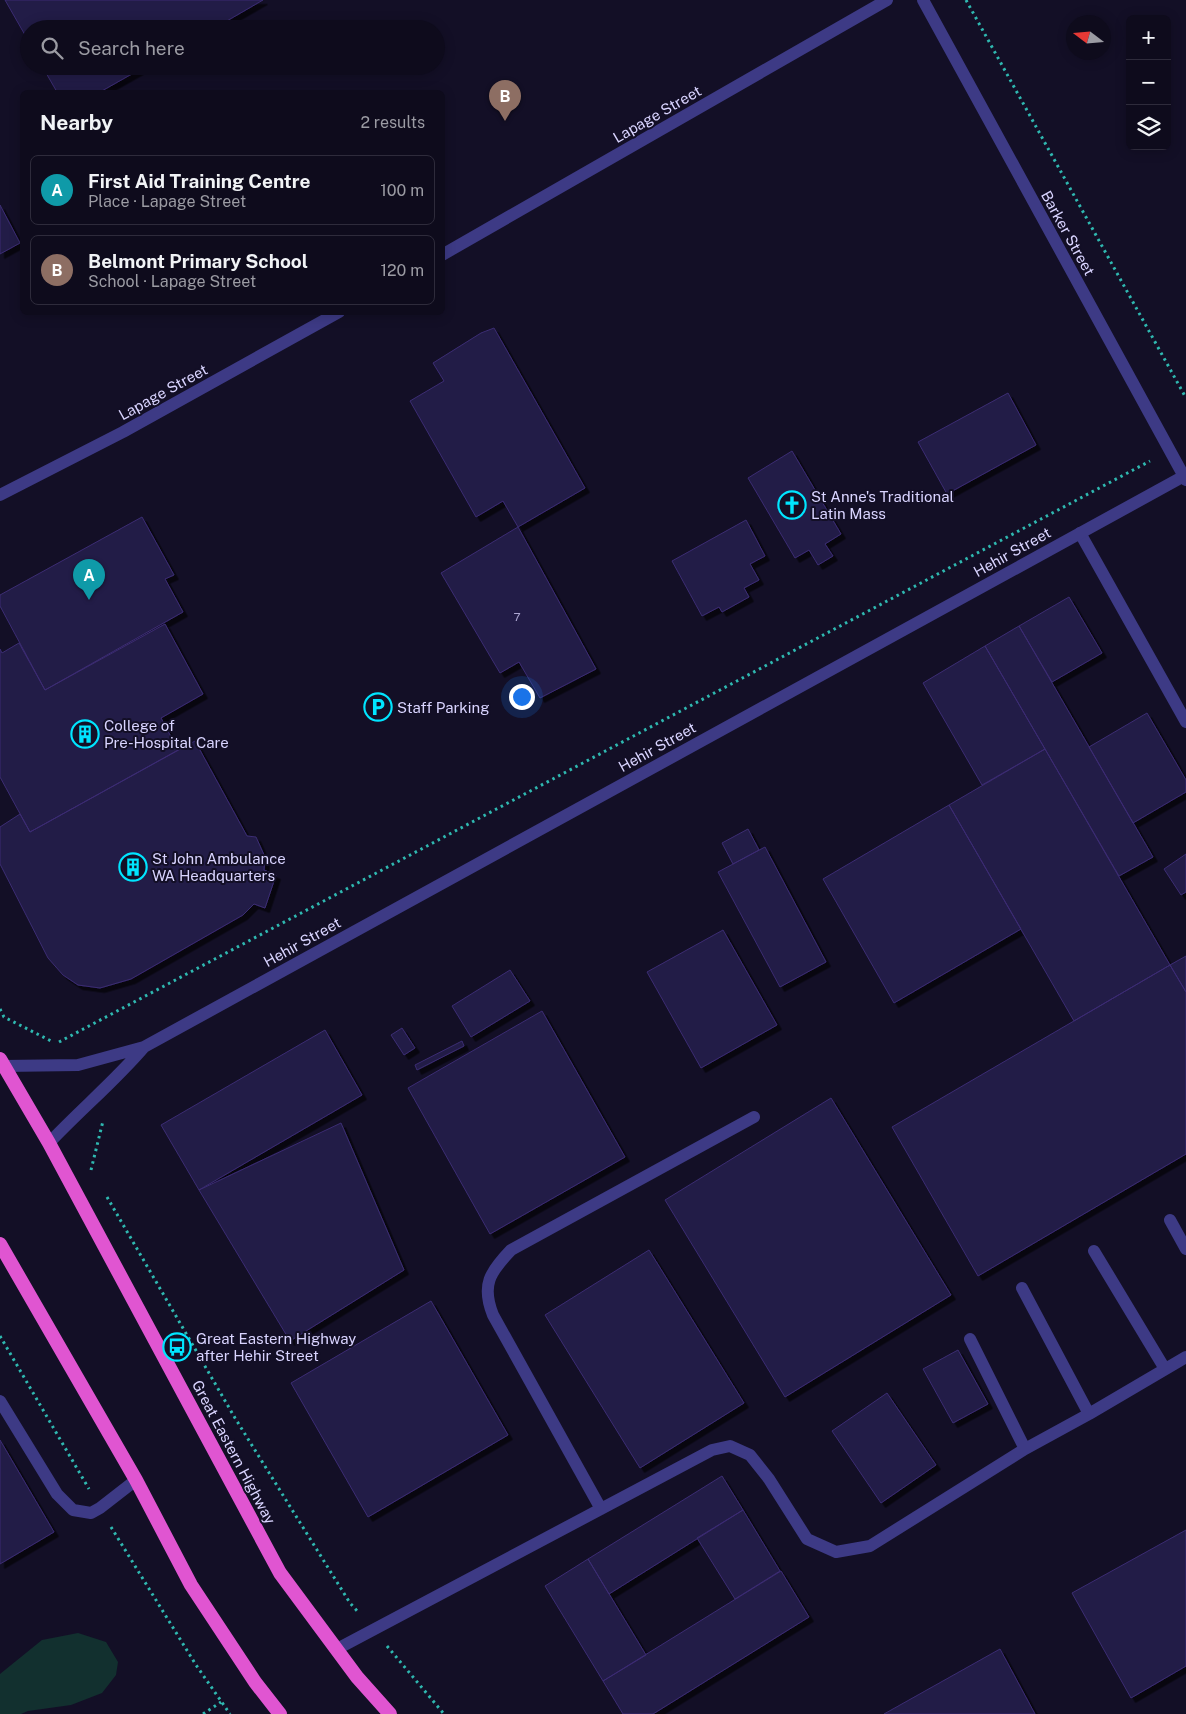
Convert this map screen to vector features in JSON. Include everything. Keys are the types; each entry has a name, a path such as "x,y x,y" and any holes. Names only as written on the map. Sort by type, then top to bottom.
{"highway":[{"name":"Great Eastern Highway","path":"2,1063 49,1143 280,1573 357,1677 390,1714"},
{"path":"0,1244 136,1480 191,1585 255,1682 280,1714"}],"street":[{"name":"Lapage Street","path":"445,253 887,0"},
{"name":"Barker Street","path":"923,0 1185,478"},
{"name":"Lapage Street","path":"0,495 123,432 334,315"},
{"name":"Hehir Street","path":"2,1063 78,1065 144,1047 1080,533 1185,478"},
{"path":"1080,533 1186,722"},
{"name":"Hehir Street","path":"49,1143 121,1074 144,1047"},
{"path":"601,1508 493,1315 487,1297 489,1279 499,1263 511,1250 754,1117"},
{"path":"1170,1220 1186,1249"},
{"path":"1094,1251 1165,1369"},
{"path":"1022,1288 1089,1414"},
{"path":"970,1339 1025,1449"},
{"path":"337,1649 712,1450 730,1446 750,1455 769,1479 806,1539 836,1552 870,1546 1025,1449 1186,1357"},
{"path":"0,1401 56,1494 73,1510 91,1513 136,1480"}],"path":[{"path":"966,0 1186,398"},
{"path":"56,1043 1169,451"},
{"path":"0,1010 4,1017 56,1043 69,1065"},
{"path":"91,1101 104,1121 91,1170"},
{"path":"106,1196 235,1418 350,1603 444,1714"},
{"path":"203,1714 221,1702"}],"green space":[{"path":"78,1633 106,1642 118,1662 116,1675 102,1693 71,1705 28,1711 21,1714 0,1714 0,1674 42,1640"}],"building":[{"path":"5,0 263,0 229,20 20,20 20,26"},
{"path":"47,75 130,75 104,90 56,90"},
{"path":"0,205 20,243 0,254"},
{"path":"494,328 585,488 518,527 503,501 476,517 410,401 444,381 433,363 481,333"},
{"path":"1008,393 1036,445 947,494 918,442"},
{"path":"792,451 841,534 825,544 833,556 818,565 809,550 795,558 748,478"},
{"path":"142,517 174,575 165,579 183,612 45,690 0,606 0,595"},
{"path":"746,520 765,556 750,564 759,580 744,588 749,597 722,612 719,607 702,616 672,561"},
{"path":"518,527 596,669 540,698 519,662 500,673 441,573"},
{"path":"1069,597 1102,653 1052,682 1019,626"},
{"name":"College of Pre-Hospital Care","path":"165,624 203,694 161,718 178,750 30,832 0,777 0,649 2,653 19,643 45,690"},
{"path":"1019,626 1153,857 1119,876 985,646"},
{"path":"985,646 1045,749 982,785 923,683"},
{"path":"1147,713 1186,780 1186,792 1133,823 1089,747"},
{"name":"St John Ambulance WA Headquarters","path":"195,741 247,836 256,837 265,857 264,870 276,875 265,908 254,904 243,915 131,979 100,988 78,985 63,975 48,958 0,864 0,827 20,814 30,832"},
{"path":"1045,749 1170,965 1074,1021 949,805"},
{"path":"949,805 1021,929 894,1003 823,879"},
{"path":"748,829 759,850 733,864 722,843"},
{"path":"765,847 826,962 780,987 718,872"},
{"path":"1186,854 1186,892 1181,895 1164,869"},
{"path":"723,930 777,1025 701,1068 647,972"},
{"path":"1186,956 1186,992 1170,965"},
{"path":"1170,965 1186,992 1186,1154 978,1276 892,1127"},
{"path":"510,970 530,1001 471,1037 452,1006"},
{"path":"542,1011 625,1157 490,1234 408,1088"},
{"path":"402,1028 415,1048 404,1055 391,1035"},
{"path":"325,1030 362,1095 199,1190 161,1125"},
{"path":"462,1041 464,1046 417,1070 415,1065"},
{"path":"831,1098 951,1295 785,1397 665,1200"},
{"path":"341,1123 404,1270 290,1341 199,1190"},
{"path":"649,1250 744,1403 640,1468 545,1315"},
{"path":"431,1301 508,1435 368,1517 291,1383"},
{"path":"958,1350 988,1404 953,1423 923,1369"},
{"path":"887,1393 936,1465 881,1503 832,1431"},
{"path":"0,1440 54,1532 0,1564"},
{"path":"722,1476 743,1510 609,1594 588,1559"},
{"path":"743,1510 780,1571 735,1599 697,1538"},
{"path":"1186,1530 1186,1666 1131,1698 1072,1593"},
{"path":"588,1559 646,1655 603,1681 545,1586"},
{"path":"781,1571 809,1617 653,1714 623,1714 603,1681"},
{"path":"1000,1649 1035,1714 884,1714"}],"place":[{"name":"Belmont Primary School","path":"505,121"},
{"name":"St Anne's Traditional Latin Mass","path":"792,505"},
{"name":"First Aid Training Centre","path":"89,600"},
{"name":"Staff Parking","path":"378,707"},
{"name":"College of Pre-Hospital Care","path":"85,734"},
{"name":"St John Ambulance WA Headquarters","path":"133,867"},
{"name":"Great Eastern Highway after Hehir Street","path":"177,1347"}]}
